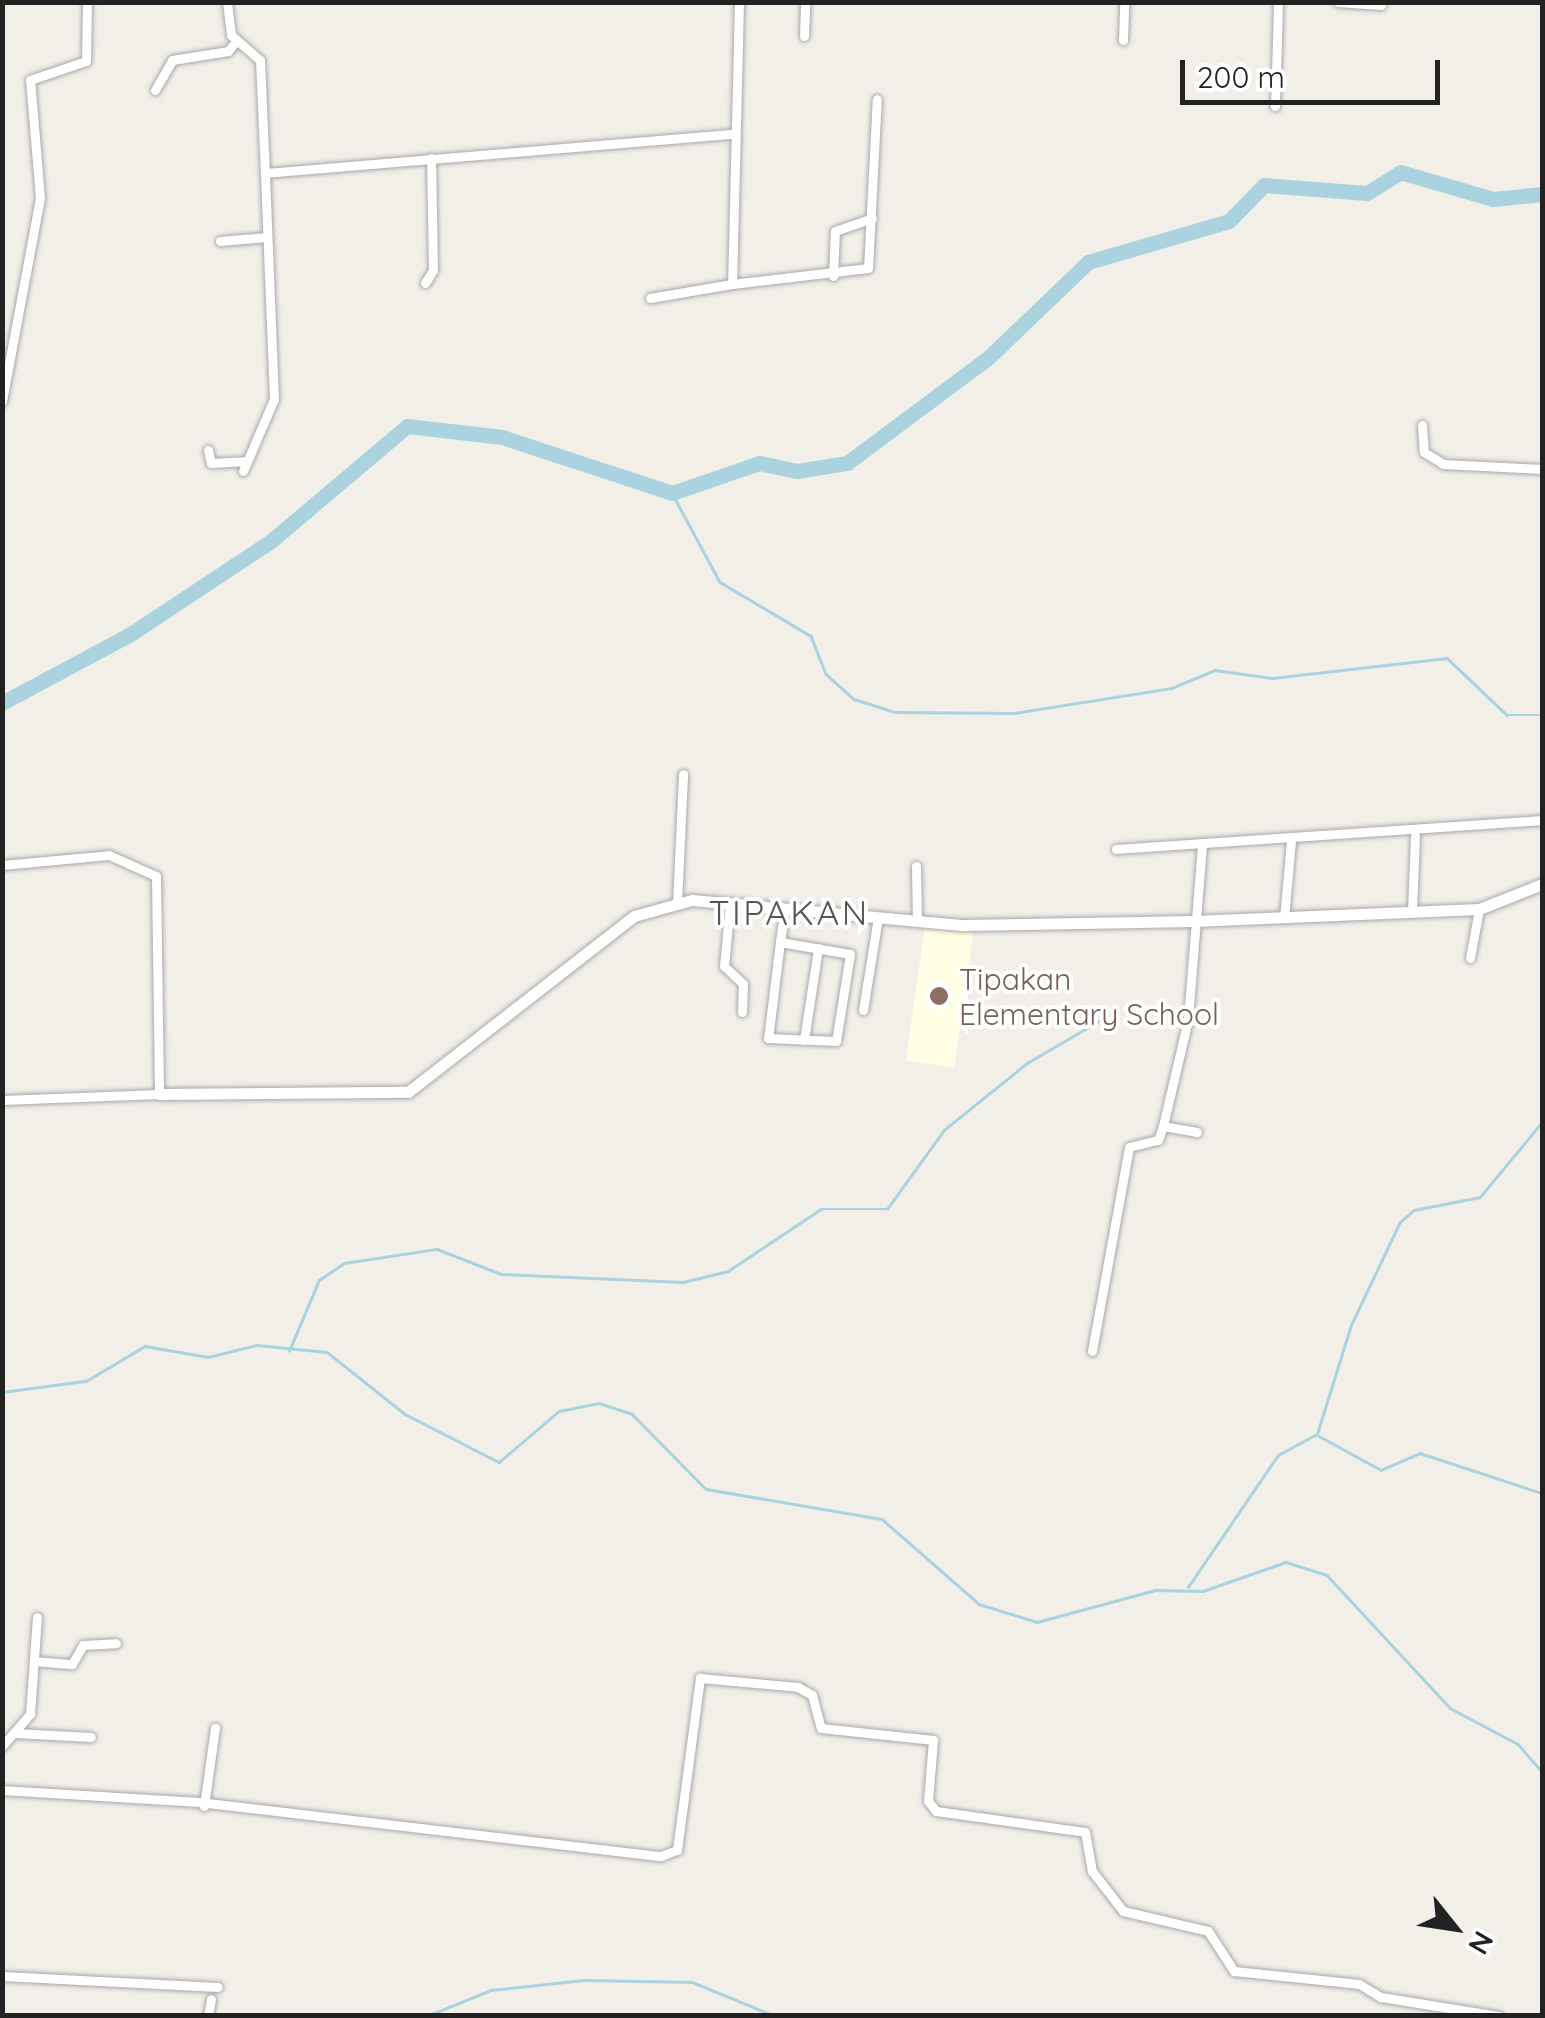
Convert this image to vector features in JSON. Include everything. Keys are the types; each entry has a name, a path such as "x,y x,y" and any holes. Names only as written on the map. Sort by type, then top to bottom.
{"street":[{"path":"2,401 40,198 30,80 86,61 87,2"},
{"path":"208,450 211,463 243,466 274,399 260,60 236,41 228,2"},
{"path":"732,284 739,2"},
{"path":"804,36 805,2"},
{"path":"1124,2 1124,40"},
{"path":"1275,106 1278,2"},
{"path":"1338,2 1381,5"},
{"path":"156,90 172,60 228,51 236,41"},
{"path":"650,298 732,284 834,276 868,268 877,99"},
{"path":"264,174 734,134"},
{"path":"426,283 433,270 431,158"},
{"path":"834,276 837,228 872,218"},
{"path":"220,241 266,237"},
{"path":"1422,425 1424,452 1443,464 1542,469"},
{"path":"678,902 684,774"},
{"path":"1116,849 1415,836 1542,820"},
{"path":"1412,911 1415,836"},
{"path":"1284,918 1291,841"},
{"path":"1092,1352 1129,1147 1158,1140 1188,1019 1202,845"},
{"path":"2,865 108,855 156,876 159,1094"},
{"path":"916,866 917,921"},
{"path":"2,1100 408,1092 634,916 678,902 730,903 917,921 1193,921 1480,909 1542,884"},
{"path":"730,903 724,966 743,984 742,1012"},
{"path":"780,942 852,958 839,1036 804,1040 768,1038 780,942 785,908"},
{"path":"1470,958 1480,909"},
{"path":"863,1010 878,918"},
{"path":"804,1040 818,948"},
{"path":"1164,1126 1198,1132"},
{"path":"2,1746 30,1714 37,1618"},
{"path":"34,1661 72,1664 83,1645 116,1643"},
{"path":"2,1790 204,1806 670,1854 686,1802 700,1678 798,1687 812,1696 822,1728 933,1740 928,1801 936,1811 1085,1832 1092,1871 1123,1911 1208,1931 1234,1971 1360,1984 1381,1997 1498,2016"},
{"path":"204,1806 215,1728"},
{"path":"16,1733 91,1737"},
{"path":"2,1976 214,1992 208,2016"}],"shaded area":[{"name":"Tipakan Elementary School","path":"925,925 974,932 954,1067 906,1061"}],"waterway":[{"path":"2,703 129,635 271,541 407,426 502,437 672,493 759,463 797,471 847,463 988,358 1088,262 1229,221 1264,185 1367,193 1400,172 1493,199 1542,194"},
{"path":"672,493 720,582 811,636 826,674 854,699 895,712 1014,713 1172,688 1215,670 1272,678 1447,658 1507,715 1542,715"},
{"path":"289,1351 319,1280 344,1263 437,1249 501,1274 683,1282 728,1271 821,1209 887,1209 944,1130 1027,1063 1111,1014"},
{"path":"1188,1587 1278,1455 1317,1434 1351,1325 1400,1222 1414,1210 1480,1197 1542,1122"},
{"path":"2,1392 86,1381 145,1346 208,1357 257,1345 327,1352 405,1414 499,1462 559,1411 599,1403 632,1414 706,1489 882,1519 979,1604 1037,1622 1156,1590 1203,1591 1286,1562 1327,1575 1450,1708 1518,1744 1542,1772"},
{"path":"1319,1436 1381,1470 1420,1453 1542,1493"},
{"path":"427,2016 491,1990 585,1980 692,1982 775,2016"}],"place":[{"name":"Tipakan Elementary School","path":"939,996"}],"district":[{"name":"TIPAKAN","path":"789,912"}]}
